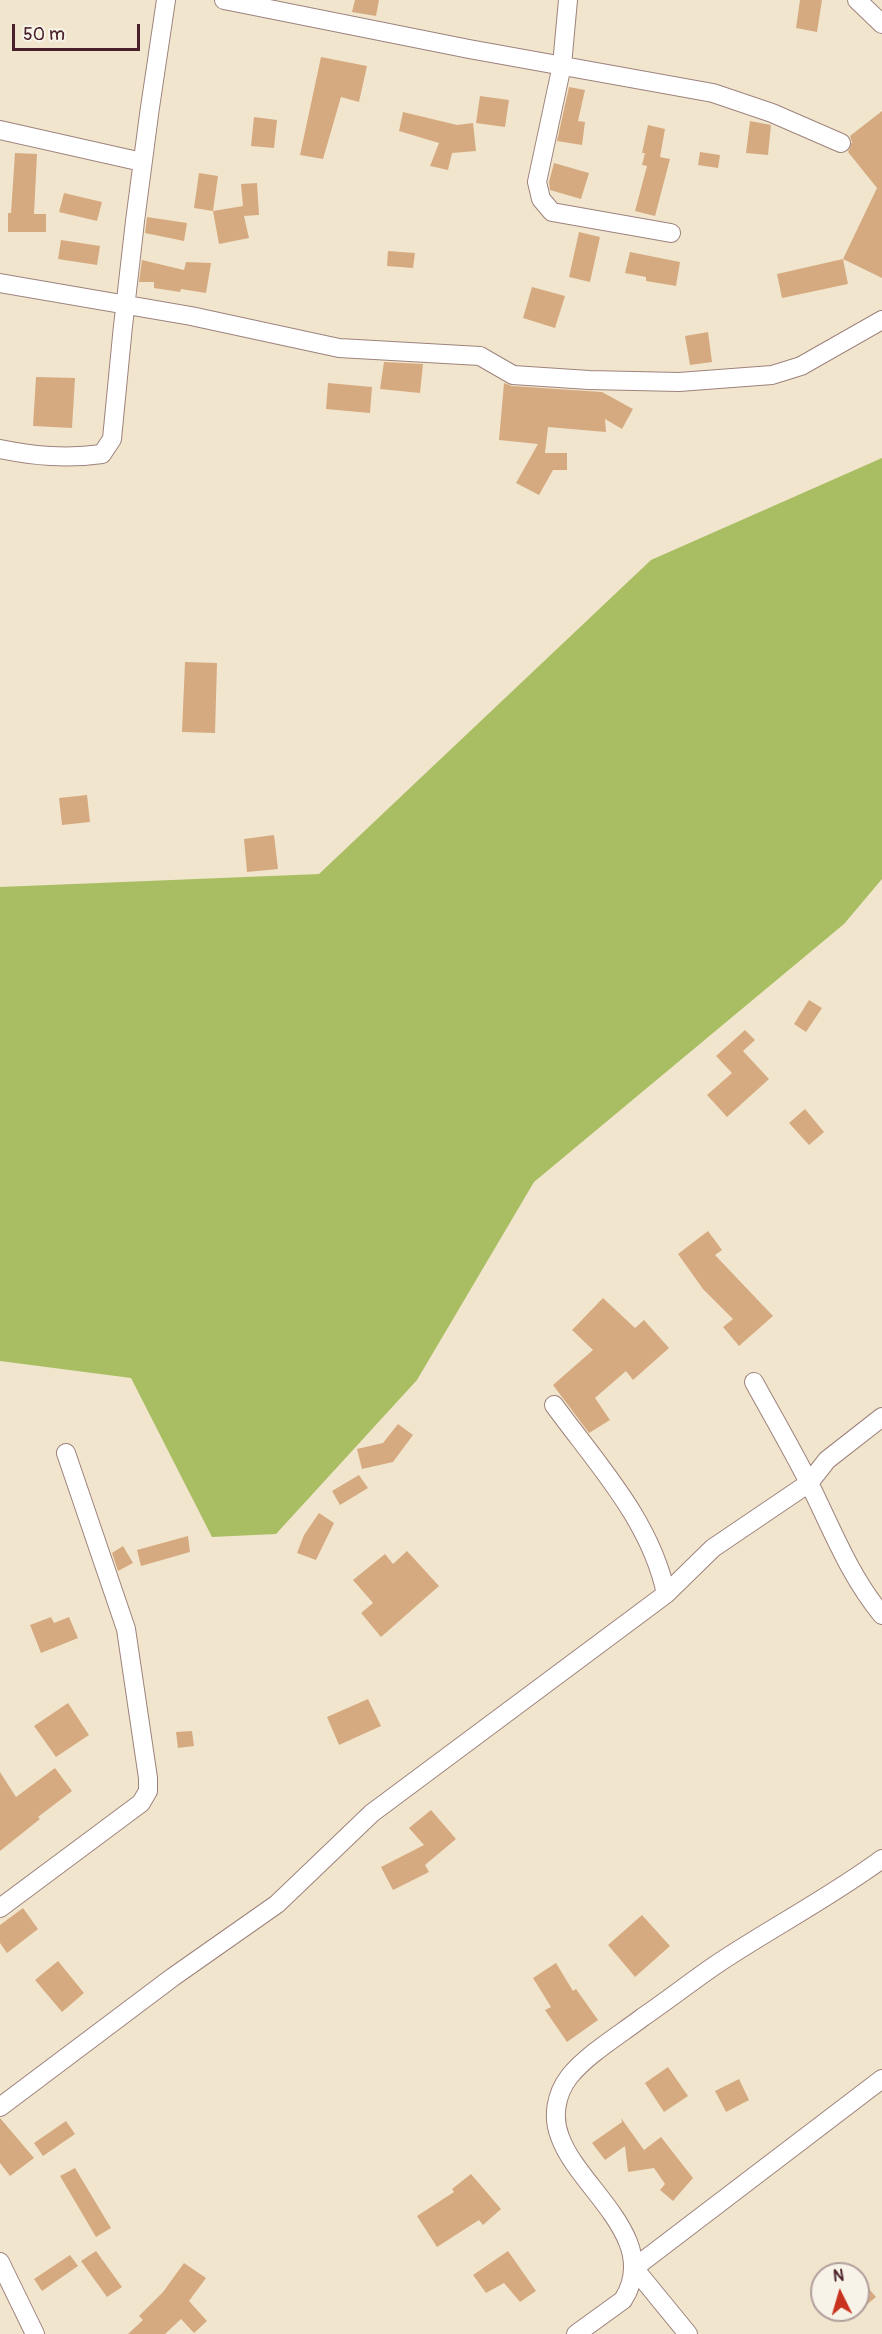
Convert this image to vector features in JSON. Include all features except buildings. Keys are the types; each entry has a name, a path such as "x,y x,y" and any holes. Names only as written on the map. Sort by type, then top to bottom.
{"street":[{"path":"0,449 40,457 77,458 102,454 112,439 124,305 166,0"},
{"path":"224,0 713,93 772,113 841,143"},
{"path":"568,0 562,65 537,182 540,199 552,212 671,232"},
{"path":"857,0 882,24"},
{"path":"0,130 142,162"},
{"path":"0,283 191,315 339,348 480,356 513,375 679,382 772,375 801,366 882,320"},
{"path":"754,1382 809,1484 847,1566 882,1615"},
{"path":"554,1405 641,1526 660,1565 666,1594"},
{"path":"0,2107 173,1977 277,1904 372,1813 666,1594 713,1548 809,1484 827,1460 882,1417"},
{"path":"0,1908 141,1803 148,1791 142,1728 126,1629 66,1453"},
{"path":"576,2334 623,2300 628,2291 634,2268 633,2253 619,2224 561,2142 555,2124 558,2098 569,2076 605,2045 718,1964 852,1881 882,1859"},
{"path":"634,2268 882,2079"},
{"path":"0,2262 35,2334"},
{"path":"634,2268 688,2334"}],"green space":[{"path":"882,458 882,879 844,924 534,1182 417,1380 276,1534 212,1537 131,1378 0,1361 0,887 319,874 651,560"}]}
